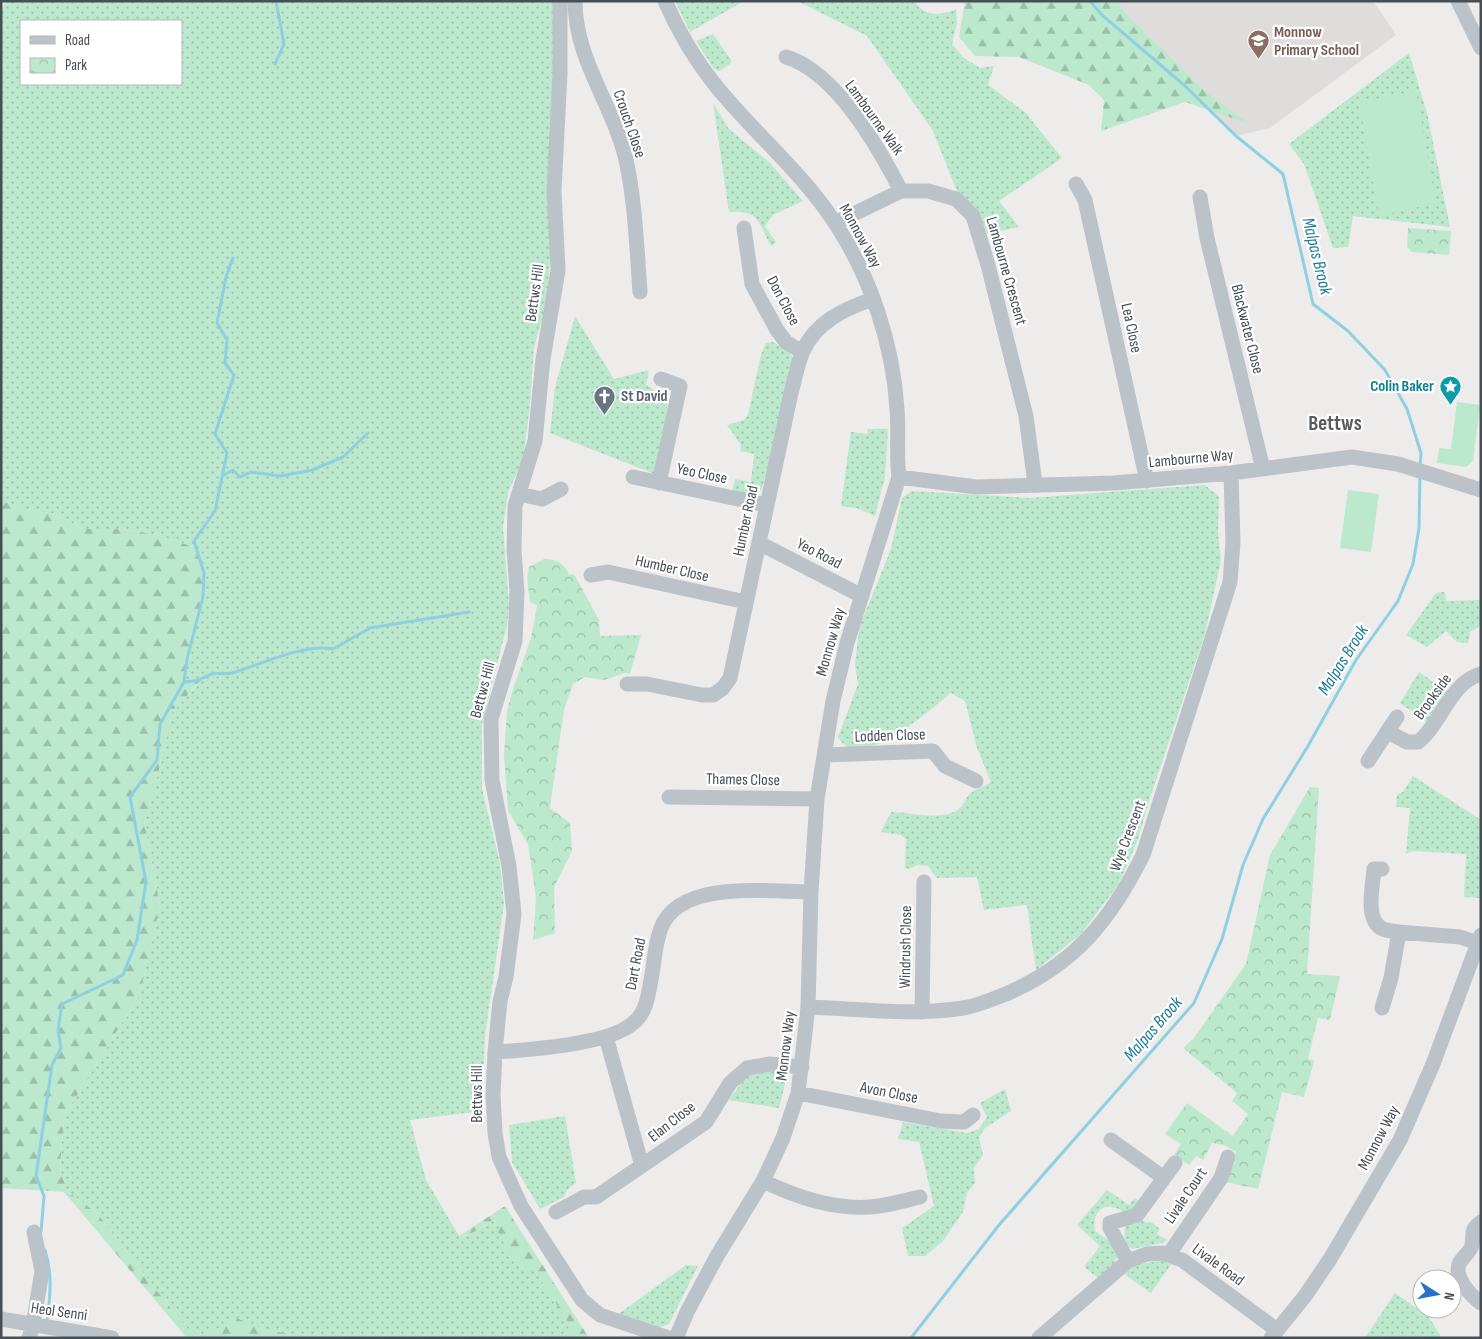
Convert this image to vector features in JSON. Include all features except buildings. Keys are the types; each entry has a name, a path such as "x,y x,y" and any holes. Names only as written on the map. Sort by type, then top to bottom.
{"street":[{"name":"Bettws Hill","path":"560,1 560,73 554,191 558,270 543,359 535,442 515,506 514,550 517,592 515,641 491,719 492,780 509,866 514,914 506,978 500,1001 495,1052 493,1094 495,1133 499,1157 521,1206 590,1309 600,1315 669,1338"},
{"name":"Crouch Close","path":"574,1 575,21 582,52 604,102 626,160 640,292"},
{"name":"Monnow Way","path":"665,1 686,42 715,85 802,179 836,223 857,262 873,299 887,342 897,407 899,477 847,643 834,698 817,799 811,892 808,1007 798,1093 783,1138 764,1181 717,1256 687,1312 676,1338"},
{"path":"1458,1 1480,46"},
{"name":"Lambourne Walk","path":"786,57 801,61 830,86 858,120 889,166 901,191"},
{"name":"Lea Close","path":"1076,184 1085,200 1147,481"},
{"name":"Lambourne Crescent","path":"836,223 901,191 928,190 956,199 973,216 988,264 1026,416 1035,484"},
{"name":"Blackwater Close","path":"1200,197 1207,238 1263,469"},
{"name":"Don Close","path":"744,228 752,284 776,330 786,342 802,352"},
{"name":"Humber Road","path":"627,684 647,684 702,695 713,695 723,688 730,678 802,352 829,319 852,306 873,299"},
{"name":"Yeo Close","path":"659,483 680,386 661,379"},
{"name":"Lambourne Way","path":"899,477 976,487 1147,481 1230,473 1352,457 1369,458 1412,468 1481,490"},
{"name":"Wye Crescent","path":"808,1007 922,1012 964,1008 990,1000 1023,986 1056,968 1110,914 1128,886 1144,855 1230,582 1233,542 1230,473"},
{"name":"Yeo Close","path":"634,477 767,505"},
{"path":"519,494 542,499 561,489"},
{"name":"Yeo Road","path":"759,543 862,596"},
{"name":"Humber Close","path":"591,575 608,572 746,602"},
{"name":"Brookside","path":"1388,732 1407,742 1418,742 1428,734 1462,683 1481,674"},
{"name":"Brookside","path":"1368,761 1397,717"},
{"name":"Lodden Close","path":"825,755 933,751 945,766 976,781"},
{"name":"Thames Close","path":"669,797 817,799"},
{"path":"1382,869 1374,869 1372,914 1376,924 1383,929 1399,932 1479,939"},
{"name":"Windrush Close","path":"922,1012 924,882"},
{"name":"Dart Road","path":"495,1052 529,1050 606,1036 632,1025 641,1015 646,1004 661,927 671,913 686,901 714,892 811,892"},
{"path":"1382,1008 1391,978 1399,932"},
{"name":"Monnow Way","path":"1274,1334 1330,1259 1400,1140 1433,1064 1479,939"},
{"path":"606,1036 642,1166"},
{"name":"Elan Close","path":"556,1212 584,1197 596,1197 706,1122 730,1083 747,1068 770,1064 802,1067"},
{"name":"Avon Close","path":"798,1093 941,1121 964,1122 973,1115"},
{"path":"1111,1140 1164,1178"},
{"name":"Livale Court","path":"1169,1254 1221,1178 1228,1157"},
{"path":"1128,1261 1110,1228 1110,1223 1137,1214 1175,1163"},
{"path":"764,1181 796,1196 836,1206 877,1207 920,1197"},
{"path":"1481,1222 1473,1227 1471,1233 1472,1244 1468,1253 1459,1264 1459,1272 1463,1283 1481,1303"},
{"path":"34,1232 42,1271 34,1330"},
{"name":"Livale Road","path":"1039,1338 1128,1261 1147,1254 1169,1254 1182,1260 1274,1334"},
{"name":"Heol Senni","path":"1,1319 34,1330 112,1338"}],"shaded area":[{"name":"Monnow Primary School","path":"1090,1 1373,1 1396,35 1270,128 1236,136 1184,85"}],"green space":[{"path":"6,1 554,1 551,244 547,302 534,347 530,405 523,460 508,492 503,527 509,606 507,625 482,724 482,789 500,863 504,904 485,1036 482,1111 410,1120 426,1180 459,1236 475,1232 501,1219 506,1241 505,1252 525,1270 534,1268 570,1325 562,1338 340,1338 276,1332 237,1319 202,1338 188,1329 171,1309 97,1213 67,1191 60,1168 64,1116 140,994 160,905 144,821 155,787 172,713 200,682 184,682 204,573 197,548 161,536 123,529 82,529 56,514 25,509 1,501 1,12"},
{"path":"675,1 744,1 690,32"},
{"path":"797,1 914,1 923,10 933,14 956,9 957,23 952,44 963,57 980,68 994,66 988,85 1025,112 1062,158 999,201 1019,227 986,234 958,194 933,131 867,36"},
{"path":"965,1 1117,1 1127,15 1206,92 1250,124 1185,102 1101,131 1104,100 1089,85 1019,57 975,56 959,37"},
{"path":"713,34 731,60 730,64 719,71 714,69 696,41"},
{"path":"1409,53 1427,113 1450,227 1353,216 1348,247 1333,248 1304,164 1289,144"},
{"path":"1416,91 1436,203 1379,216 1359,102"},
{"path":"713,103 729,129 770,163 803,201 773,215 765,226 776,242 771,246 757,219 747,213 729,212"},
{"path":"1408,228 1451,231 1449,255 1412,252 1407,247"},
{"path":"575,316 614,379 649,370 646,385 668,398 665,427 655,474 550,433 555,387"},
{"path":"773,342 789,352 794,361 768,477 765,477 762,489 756,495 732,492 735,479 751,482 754,454 740,451 741,445 727,425 744,420 748,415 761,355 766,343"},
{"path":"1457,402 1480,405 1473,461 1466,467 1437,463 1439,448 1451,449"},
{"path":"867,429 888,429 885,477 875,516 856,508 841,506 851,432 868,434"},
{"path":"1205,485 1219,497 1218,533 1221,560 1205,634 1137,842 1118,885 1081,934 1036,970 1027,905 984,910 977,877 937,878 928,866 918,865 909,869 905,868 906,839 901,835 881,832 891,812 931,816 954,812 972,792 991,782 977,748 965,701 951,693 901,732 872,746 858,749 846,746 838,737 858,684 855,665 859,628 891,549 902,498 912,491 1030,498"},
{"path":"1348,490 1379,494 1371,552 1340,548"},
{"path":"1,501 25,509 56,514 82,529 123,529 161,536 197,548 204,571 203,600 184,681 200,681 172,713 155,787 144,821 160,905 140,994 64,1116 60,1168 67,1191 97,1213 171,1309 188,1329 201,1337 237,1318 251,1325 276,1332 340,1338 187,1338 64,1192 1,1188"},
{"path":"544,559 560,562 569,575 574,574 599,620 600,636 641,635 630,674 625,673 604,680 585,677 573,684 564,710 550,808 570,823 572,851 554,887 555,933 533,940 536,900 528,844 508,811 504,755 507,711 531,638 537,606 530,602 527,578 529,567"},
{"path":"1445,592 1446,601 1481,600 1481,625 1470,632 1468,643 1457,642 1446,631 1427,647 1406,635 1436,593"},
{"path":"1419,672 1448,692 1428,723 1400,703"},
{"path":"1413,776 1481,820 1480,898 1464,897 1466,854 1413,851 1406,854 1410,808 1396,807 1397,795 1403,792"},
{"path":"1310,787 1319,788 1307,974 1340,976 1330,1020 1318,1018 1308,1059 1314,1061 1304,1097 1282,1092 1258,1189 1226,1182 1235,1162 1236,1152 1224,1145 1212,1143 1203,1160 1196,1156 1189,1165 1174,1155 1181,1144 1165,1134 1187,1103 1233,1136 1248,1114 1232,1101 1237,1093 1183,1048 1194,1038 1246,964 1270,855"},
{"path":"775,1070 786,1080 779,1108 729,1100 747,1075"},
{"path":"1005,1089 1011,1111 985,1128 979,1137 983,1155 974,1168 975,1183 967,1193 963,1212 943,1241 925,1256 908,1256 902,1228 934,1206 919,1142 898,1139 903,1122 967,1133 979,1129 987,1117 980,1103"},
{"path":"565,1116 576,1183 567,1190 564,1197 540,1209 512,1162 509,1125"},
{"path":"1107,1190 1129,1205 1135,1198 1139,1201 1131,1212 1126,1214 1113,1207 1102,1208 1098,1212 1094,1223 1095,1231 1112,1243 1117,1257 1114,1264 1098,1278 1084,1267 1100,1246 1077,1225"},
{"path":"505,1206 589,1338 562,1338 570,1325 534,1269 525,1270 505,1252 506,1241 498,1232 501,1219 490,1222 470,1234 459,1236"},
{"path":"1139,1218 1147,1223 1149,1221 1160,1229 1157,1234 1167,1240 1156,1245 1132,1249 1125,1240 1125,1230 1127,1223"},
{"path":"1162,1260 1172,1263 1151,1293 1124,1274 1135,1265"},
{"path":"686,1265 698,1266 669,1324 658,1328 617,1315"},
{"path":"1395,1293 1412,1305 1412,1319 1430,1319 1442,1338 1365,1338"}],"waterway":[{"path":"275,64 284,44 276,1"},
{"name":"Malpas Brook","path":"1090,1 1102,15 1184,85 1236,136 1283,174 1313,304 1348,331 1385,370 1407,409 1421,453 1420,466"},
{"path":"41,1232 44,1196 36,1176 52,1065 61,1048 58,1030 62,1004 123,975 137,940 146,882 130,797 157,760 160,724 184,682 187,659 203,597 204,573 194,541 215,511 227,453 215,434 234,375 225,363 227,340 217,323 226,277 233,258"},
{"path":"224,475 233,470 240,477 251,472 281,476 312,470 343,457 368,433"},
{"name":"Malpas Brook","path":"911,1338 999,1225 1194,1003 1222,939 1243,865 1263,819 1308,746 1356,660 1398,601 1413,564 1419,528 1420,475"},
{"path":"184,682 197,680 211,674 232,673 309,649 333,649 370,628 469,612"},
{"path":"45,1250 50,1278 47,1323"}],"place":[{"name":"Monnow Primary School","path":"1258,60"},
{"name":"Colin Baker","path":"1450,405"},
{"name":"St David","path":"605,415"}],"district":[{"name":"Bettws","path":"1335,423"}]}
